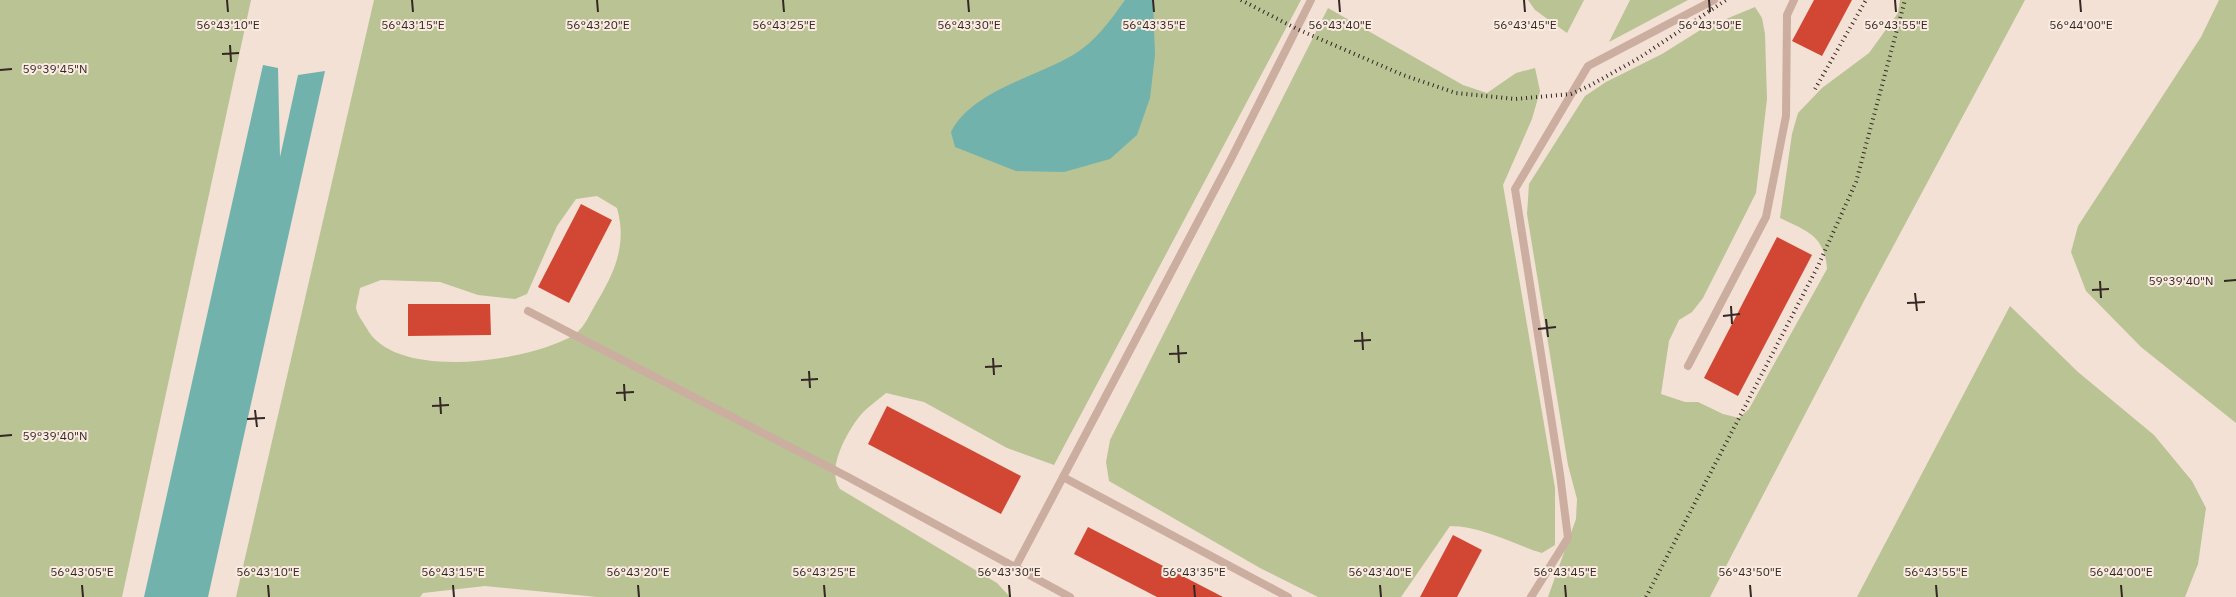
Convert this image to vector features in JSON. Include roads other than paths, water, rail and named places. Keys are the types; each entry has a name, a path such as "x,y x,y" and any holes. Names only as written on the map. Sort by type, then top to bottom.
{"lane":[{"path":"1016,566 1231,159 1311,0"},
{"path":"1531,597 1568,538 1560,474 1514,189 1588,66 1714,0"},
{"path":"1688,366 1766,217 1786,116 1787,15 1794,0"},
{"path":"528,311 1016,566 1070,597"},
{"path":"1063,477 1288,597"}],"water":[{"path":"1125,0 1153,0 1155,55 1150,98 1137,135 1110,159 1064,172 1016,171 955,147 951,132 973,106 1005,87 1081,50 1102,31"},
{"path":"263,65 278,68 280,157 298,75 325,71 208,597 144,597"}],"railway":[{"path":"1241,0 1297,29 1403,75 1456,93 1515,99 1571,94 1591,85 1639,58 1726,0"},
{"path":"1815,89 1866,0"},
{"path":"1646,597 1818,266 1856,182 1905,0"}]}
